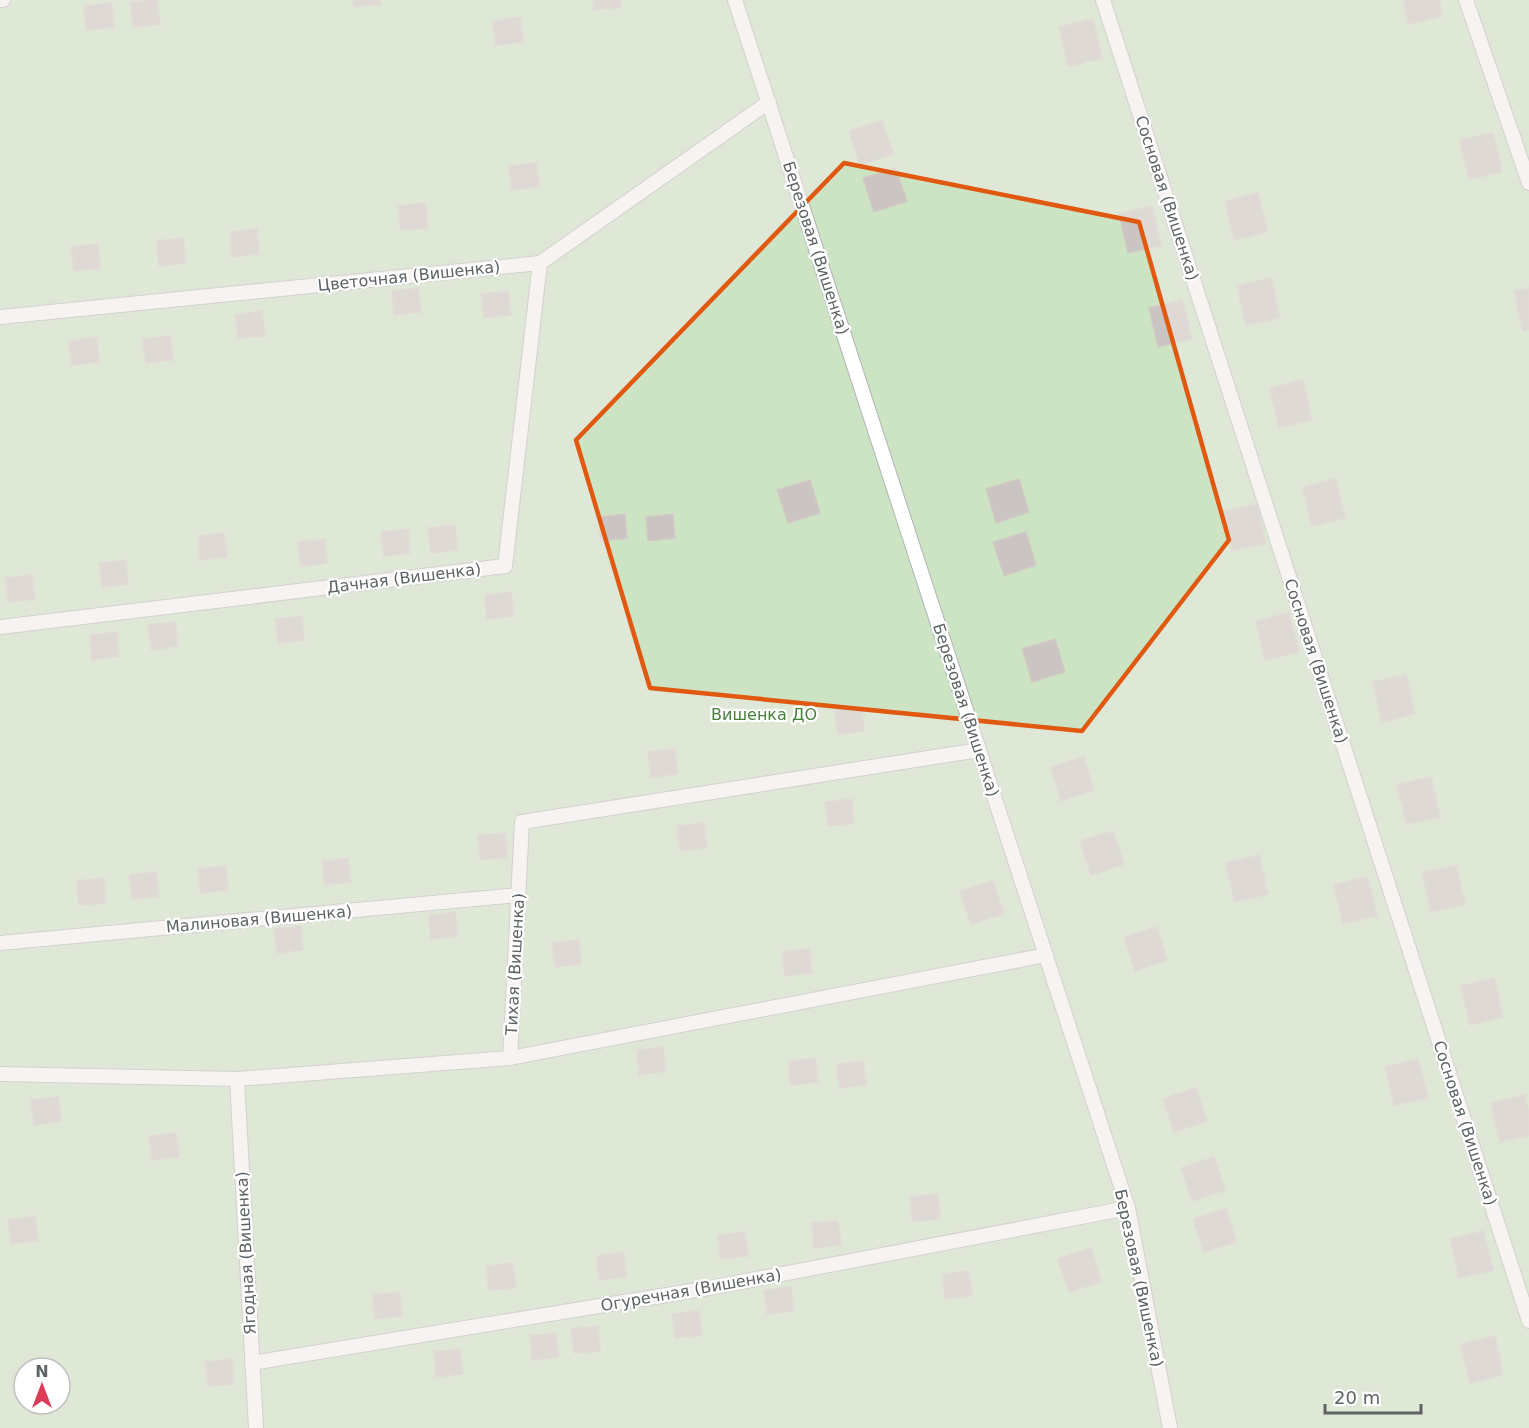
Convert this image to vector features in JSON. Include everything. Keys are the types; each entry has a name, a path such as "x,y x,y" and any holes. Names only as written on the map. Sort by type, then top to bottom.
{"lane":[{"name":"Березовая (Вишенка)","path":"735,0 1128,1208 1170,1428"},
{"name":"Сосновая (Вишенка)","path":"1103,0 1529,1322"},
{"path":"1466,0 1529,183"},
{"name":"Цветочная (Вишенка)","path":"0,317 540,262 769,102"},
{"name":"Дачная (Вишенка)","path":"0,627 505,566 540,262"},
{"name":"Тихая (Вишенка)","path":"0,1074 237,1079 510,1058 522,822 979,750"},
{"name":"Малиновая (Вишенка)","path":"0,943 518,895"},
{"path":"510,1058 1046,955"},
{"name":"Ягодная (Вишенка)","path":"237,1079 256,1428"},
{"name":"Огуречная (Вишенка)","path":"252,1363 709,1288 1128,1208"}],"highlighted area":[{"path":"844,163 1139,222 1229,540 1082,731 650,688 576,440"}],"green space":[{"name":"Вишенка ДО","path":"0,0 1529,0 1529,1428 0,1428"}],"building":[{"path":"157,0 160,24 133,27 130,2"},
{"path":"353,0 380,0 381,4 354,7"},
{"path":"593,0 620,0 621,7 594,10"},
{"path":"1403,0 1439,0 1442,16 1409,24"},
{"path":"111,3 114,27 87,30 84,6"},
{"path":"520,17 523,42 496,45 493,21"},
{"path":"1093,19 1102,58 1068,66 1059,27"},
{"path":"882,121 893,154 860,165 849,131"},
{"path":"1493,133 1502,172 1469,179 1460,140"},
{"path":"536,163 539,187 512,190 509,166"},
{"path":"896,168 907,201 874,212 863,178"},
{"path":"1258,193 1267,232 1234,240 1225,201"},
{"path":"425,203 428,228 401,230 398,206"},
{"path":"1152,206 1161,246 1128,253 1119,214"},
{"path":"257,229 259,254 232,257 230,232"},
{"path":"183,238 186,263 159,266 157,241"},
{"path":"98,244 100,268 74,271 71,247"},
{"path":"1271,278 1280,318 1246,325 1237,286"},
{"path":"418,288 421,312 394,315 392,291"},
{"path":"1529,288 1529,329 1523,331 1514,291"},
{"path":"508,291 511,315 484,318 481,294"},
{"path":"1182,300 1192,339 1158,347 1149,308"},
{"path":"262,311 265,336 238,338 235,315"},
{"path":"170,336 173,360 146,363 143,339"},
{"path":"96,337 99,362 72,365 69,341"},
{"path":"1303,380 1312,420 1279,427 1270,388"},
{"path":"1019,479 1029,512 996,523 986,489"},
{"path":"1336,479 1345,518 1312,526 1303,487"},
{"path":"810,480 820,513 788,523 777,490"},
{"path":"1257,504 1266,543 1232,551 1223,512"},
{"path":"625,514 627,538 601,541 598,517"},
{"path":"673,514 675,538 648,541 646,517"},
{"path":"455,525 457,550 431,553 428,528"},
{"path":"408,529 410,553 384,556 381,532"},
{"path":"1026,532 1036,565 1004,576 993,542"},
{"path":"224,533 227,557 200,560 198,536"},
{"path":"325,539 327,563 301,566 298,542"},
{"path":"126,560 128,584 102,587 99,563"},
{"path":"32,575 35,599 8,602 5,578"},
{"path":"511,592 514,616 487,619 485,595"},
{"path":"1289,613 1299,652 1265,660 1256,621"},
{"path":"302,616 304,640 278,643 275,619"},
{"path":"175,622 178,646 151,650 148,625"},
{"path":"117,632 119,656 92,660 90,635"},
{"path":"1055,639 1065,672 1032,682 1022,649"},
{"path":"1406,675 1415,714 1382,722 1373,682"},
{"path":"862,707 864,731 838,734 835,710"},
{"path":"675,749 678,774 651,777 648,752"},
{"path":"1084,757 1094,790 1061,801 1051,767"},
{"path":"1431,777 1440,817 1407,824 1397,785"},
{"path":"852,799 854,823 828,826 825,802"},
{"path":"704,823 707,847 680,851 677,826"},
{"path":"1113,831 1124,864 1091,875 1080,841"},
{"path":"505,833 507,857 481,860 478,835"},
{"path":"1259,855 1268,894 1235,902 1225,863"},
{"path":"348,858 351,882 325,885 322,861"},
{"path":"1456,865 1465,904 1431,912 1422,873"},
{"path":"225,866 228,890 201,893 198,869"},
{"path":"156,872 159,896 132,899 129,875"},
{"path":"1368,877 1377,916 1343,923 1334,885"},
{"path":"104,878 106,903 79,905 77,881"},
{"path":"993,881 1004,914 971,924 960,891"},
{"path":"455,912 458,936 431,939 429,915"},
{"path":"301,926 303,950 277,953 274,929"},
{"path":"1157,927 1167,960 1135,971 1124,937"},
{"path":"579,940 581,964 555,967 552,943"},
{"path":"809,949 812,973 785,976 782,952"},
{"path":"1494,978 1503,1017 1470,1025 1461,986"},
{"path":"663,1047 666,1071 639,1075 637,1050"},
{"path":"815,1058 818,1082 791,1085 788,1061"},
{"path":"1418,1059 1428,1098 1394,1105 1385,1067"},
{"path":"863,1061 866,1085 839,1088 837,1064"},
{"path":"1196,1088 1207,1121 1174,1132 1163,1099"},
{"path":"1525,1095 1529,1114 1529,1135 1500,1142 1491,1103"},
{"path":"58,1097 61,1121 34,1125 31,1100"},
{"path":"176,1133 179,1157 152,1160 149,1136"},
{"path":"1214,1157 1225,1190 1192,1201 1181,1168"},
{"path":"937,1194 940,1219 913,1221 910,1197"},
{"path":"1226,1209 1236,1242 1204,1252 1193,1219"},
{"path":"35,1216 38,1241 11,1243 8,1220"},
{"path":"838,1221 841,1245 814,1248 812,1223"},
{"path":"1483,1231 1493,1270 1459,1278 1450,1239"},
{"path":"745,1232 748,1256 721,1259 718,1235"},
{"path":"1091,1248 1101,1282 1069,1292 1058,1259"},
{"path":"623,1252 626,1277 599,1280 597,1256"},
{"path":"513,1263 516,1288 489,1290 486,1266"},
{"path":"969,1271 972,1295 945,1299 943,1274"},
{"path":"791,1287 794,1311 767,1314 764,1290"},
{"path":"399,1292 402,1316 375,1319 373,1295"},
{"path":"699,1311 702,1335 675,1338 672,1314"},
{"path":"598,1326 600,1351 574,1353 571,1329"},
{"path":"556,1333 559,1357 532,1360 530,1336"},
{"path":"1495,1336 1503,1375 1470,1383 1461,1344"},
{"path":"460,1349 463,1374 436,1377 434,1352"},
{"path":"232,1359 234,1384 208,1386 205,1362"}]}
